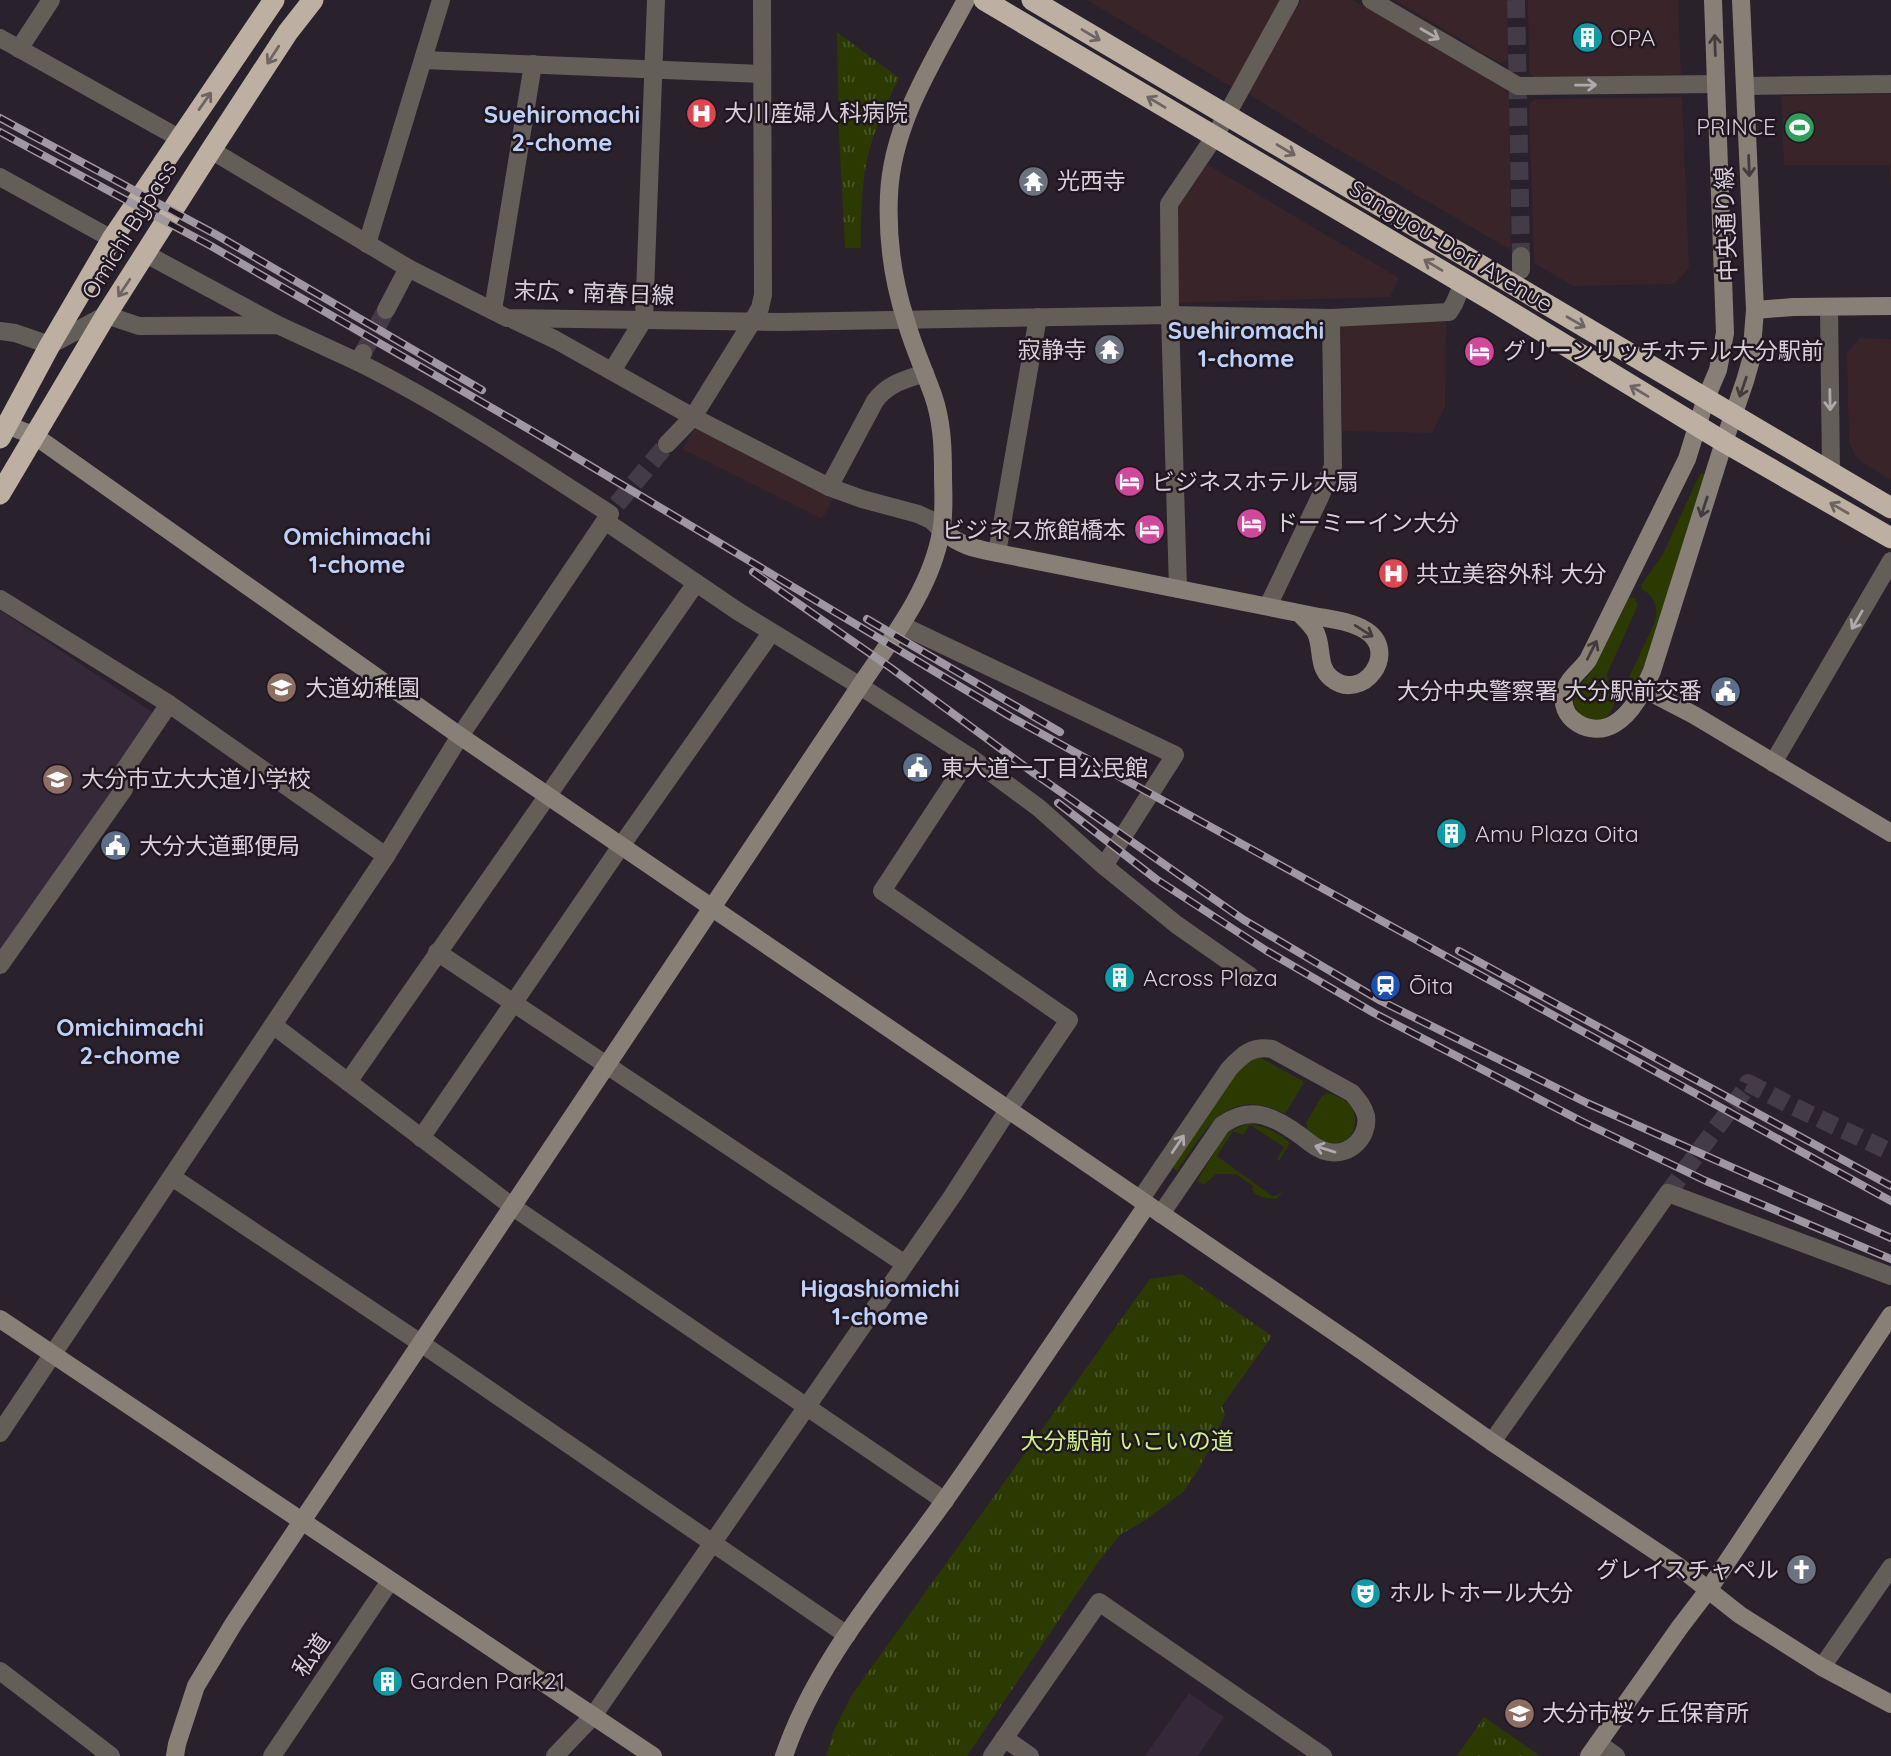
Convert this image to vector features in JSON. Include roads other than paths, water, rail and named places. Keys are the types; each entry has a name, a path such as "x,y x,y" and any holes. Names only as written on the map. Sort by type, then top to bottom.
{"highway":[{"name":"Omichi Bypass","path":"4,431 112,239 274,0"},
{"name":"Omichi Bypass","path":"0,494 106,314 288,32 313,0"},
{"name":"Sangyou-Dori Avenue","path":"984,0 1463,283 1724,442 1891,538"},
{"name":"Sangyou-Dori Avenue","path":"1032,0 1891,508"}],"street":[{"path":"19,49 51,0"},
{"path":"368,244 441,0"},
{"path":"612,371 644,319 656,0"},
{"path":"667,444 693,417 752,322 760,308 765,286 762,0"},
{"path":"175,1756 196,1686 234,1623 901,625 925,582 942,531 942,435 934,398 905,320 896,284 888,218 891,170 895,150 911,107 965,0"},
{"path":"1178,589 1170,315 1170,204 1227,116 1290,0"},
{"path":"1371,0 1518,86 1716,84"},
{"name":"中央通り線","path":"1713,0 1725,334 1718,370 1706,398 1687,459 1588,660 1567,684 1563,699 1565,709 1570,718 1591,729 1602,729 1625,716 1644,689 1751,360 1755,310 1741,0"},
{"path":"0,38 180,138"},
{"path":"423,60 762,74"},
{"path":"533,64 500,314 556,340 693,417 829,487 931,520 962,545 1268,606 1346,623 1366,630 1378,645 1380,655 1374,671 1368,678 1352,684 1336,681 1329,676 1323,668 1315,631 1299,613"},
{"path":"1745,86 1891,84"},
{"name":"末広・南春日線","path":"211,150 408,268 500,314 752,322 1170,315 1331,317 1449,313 1463,283"},
{"path":"0,178 112,239"},
{"path":"146,254 278,325 361,358 611,513 696,583 970,757 1039,808 1104,866 1177,925 1250,976"},
{"path":"386,310 408,268"},
{"path":"1755,310 1891,306"},
{"path":"1829,307 1831,472"},
{"path":"0,331 15,332 50,345 106,314 139,326 278,325"},
{"path":"997,553 1038,317"},
{"path":"1268,606 1333,466 1331,317"},
{"path":"829,487 883,390 925,373"},
{"path":"4,431 34,436 460,736 1492,1442 1625,1529 1709,1589 1740,1615 1822,1667 1891,1704"},
{"path":"0,1433 386,856 460,736 611,513"},
{"path":"1773,763 1891,561"},
{"path":"348,1082 696,583"},
{"path":"0,599 169,704 386,856"},
{"path":"901,625 1175,755 1104,866"},
{"path":"421,1138 771,633"},
{"path":"1644,689 1694,715 1891,833"},
{"path":"0,965 124,789 121,775 169,704"},
{"path":"555,1756 593,1716 953,1195 1069,1020 881,891 970,757"},
{"path":"437,952 905,1264"},
{"path":"273,1025 513,1207 945,1501"},
{"path":"784,1756 811,1692 847,1635 945,1501 1149,1206 1229,1069 1243,1054 1252,1049 1272,1049 1352,1093 1359,1100 1366,1116 1366,1127 1355,1145 1338,1153 1317,1149 1276,1119 1263,1115 1245,1115 1231,1119 1222,1125 1149,1206"},
{"path":"172,1177 422,1344 847,1635"},
{"path":"1492,1442 1668,1193 1891,1276"},
{"path":"1616,1756 1593,1749 1709,1589 1891,1315"},
{"path":"0,1320 653,1756"},
{"path":"1822,1667 1891,1567"},
{"name":"私道","path":"272,1756 390,1581"},
{"path":"992,1756 1099,1602 1323,1756"},
{"path":"0,1671 111,1756"},
{"path":"1004,1738 1030,1756"}],"tunnel":[{"path":"1516,0 1521,256"},
{"path":"363,353 386,310"},
{"path":"617,504 667,444"},
{"path":"1668,1193 1748,1083 1891,1152"}],"railway":[{"path":"0,118 215,234 482,390"},
{"path":"0,132 211,246 532,431 1011,717 1891,1201"},
{"path":"753,572 1244,920 1381,1001 1587,1103 1891,1238"},
{"path":"867,619 1060,732"},
{"path":"1058,803 1156,879 1267,951 1374,1013 1581,1121 1706,1181 1891,1259"},
{"path":"1459,951 1891,1186"}],"place":[{"name":"OPA","path":"1587,38"},
{"name":"大川産婦人科病院","path":"701,113"},
{"name":"PRINCE","path":"1799,127"},
{"name":"光西寺","path":"1034,181"},
{"name":"寂静寺","path":"1110,350"},
{"name":"グリーンリッチホテル大分駅前","path":"1480,351"},
{"name":"ビジネスホテル大扇","path":"1129,482"},
{"name":"ドーミーイン大分","path":"1252,523"},
{"name":"ビジネス旅館橋本","path":"1149,530"},
{"name":"共立美容外科 大分","path":"1393,574"},
{"name":"大道幼稚園","path":"282,688"},
{"name":"大分中央警察署 大分駅前交番","path":"1725,691"},
{"name":"東大道一丁目公民館","path":"918,768"},
{"name":"大分市立大大道小学校","path":"58,779"},
{"name":"Amu Plaza Oita","path":"1452,834"},
{"name":"大分大道郵便局","path":"116,846"},
{"name":"Across Plaza","path":"1120,978"},
{"name":"Ōita","path":"1386,986"},
{"name":"グレイスチャペル","path":"1802,1570"},
{"name":"ホルトホール大分","path":"1366,1593"},
{"name":"Garden Park21","path":"387,1681"},
{"name":"大分市桜ヶ丘保育所","path":"1519,1713"}],"district":[{"name":"Suehiromachi 2-chome","path":"562,129"},
{"name":"Suehiromachi 1-chome","path":"1246,345"},
{"name":"Omichimachi 1-chome","path":"357,551"},
{"name":"Omichimachi 2-chome","path":"130,1042"},
{"name":"Higashiomichi 1-chome","path":"880,1303"}],"park label":[{"name":"大分駅前 いこいの道","path":"1127,1441"}]}
